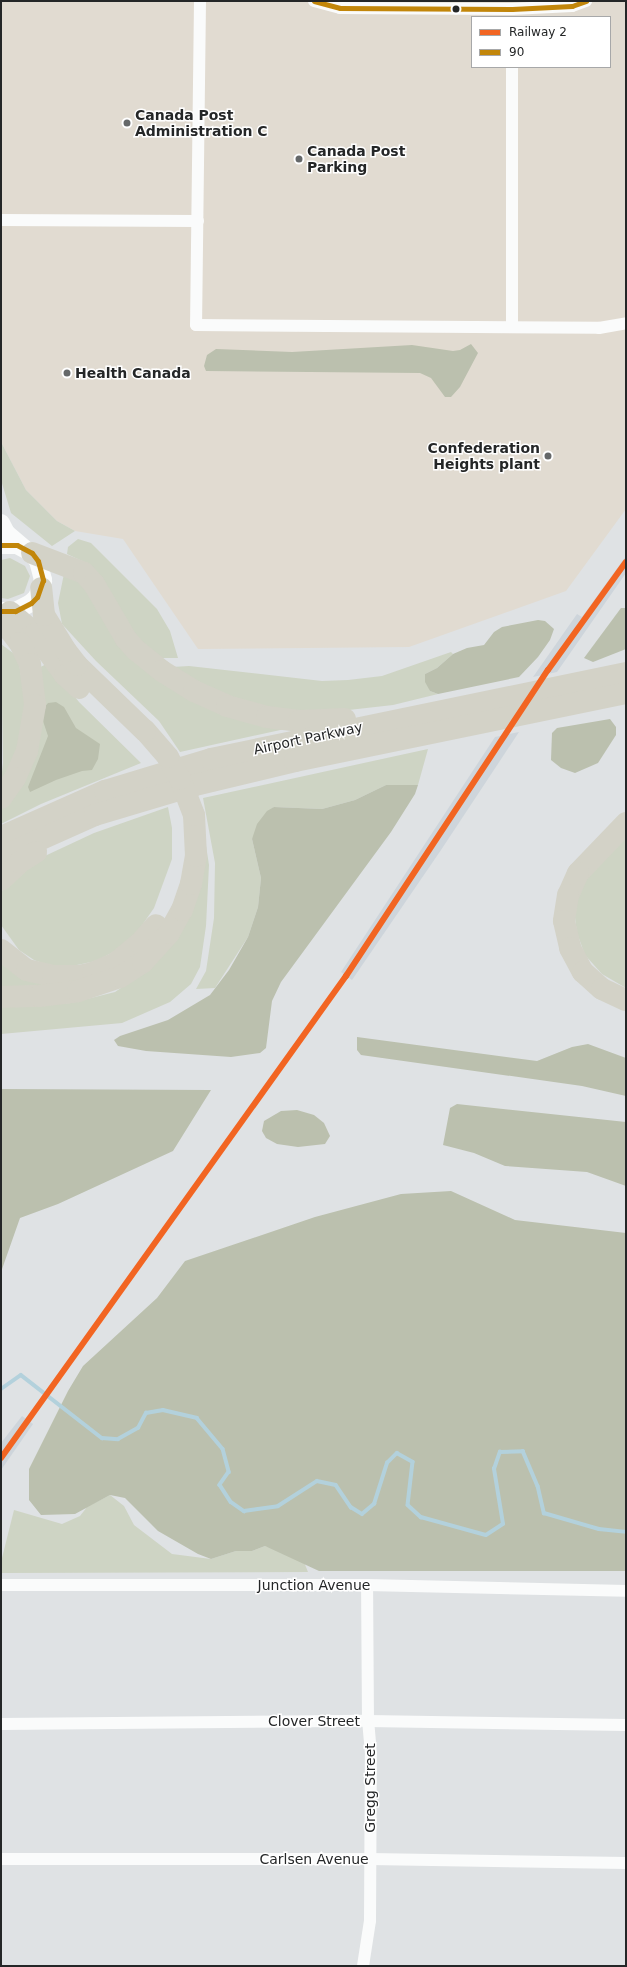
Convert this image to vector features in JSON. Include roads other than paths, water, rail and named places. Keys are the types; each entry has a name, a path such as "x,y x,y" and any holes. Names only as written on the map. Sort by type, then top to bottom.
{"highway":[{"path":"28,551 84,573 94,584 126,639 136,650 162,671 211,699 254,714 282,720 416,716"},
{"path":"1,997 58,995 78,991 120,977 142,962 169,932 182,910 191,884 196,856 194,815 180,778 168,757 145,731 77,665 66,651 44,615 41,588"},
{"path":"1,798 25,757 31,738 35,705 30,664 4,614"},
{"path":"1,950 27,970 53,976 86,975 116,963 140,943 164,912 176,882 183,845 176,806 154,762 65,675 35,634 4,614"},
{"name":"Airport Parkway","path":"1,857 75,822 138,802 220,778 626,673"},
{"name":"Airport Parkway","path":"1,837 85,798 128,782 211,759 416,716 443,721 626,693"},
{"path":"1,880 20,862 39,851 138,802"},
{"path":"626,823 578,872 568,895 564,921 570,948 583,972 602,989 626,1000"}],"main road":[{"path":"1,523 6,533 28,551 42,570 41,588 31,603 4,614"},
{"path":"1,545 17,545 28,551"}],"street":[{"path":"200,1 196,325 512,326 599,328 626,323"},
{"path":"314,1 340,8 512,13 572,6 586,1"},
{"path":"512,68 512,326"},
{"path":"1,220 198,221"},
{"name":"Junction Avenue","path":"1,1585 367,1585 626,1590"},
{"name":"Gregg Street","path":"363,1966 370,1921 371,1754 368,1721 367,1585"},
{"name":"Clover Street","path":"1,1724 368,1721 626,1725"},
{"name":"Carlsen Avenue","path":"1,1859 370,1859 626,1863"}],"waterway":[{"path":"1,1389 21,1375 102,1438 118,1439 138,1428 146,1413 163,1410 197,1418 223,1449 229,1472 220,1485 231,1502 244,1511 278,1506 317,1481 336,1485 351,1507 362,1514 374,1504 387,1463 397,1453 413,1462 408,1505 421,1517 486,1535 503,1524 494,1469 500,1452 523,1451 538,1486 544,1513 599,1529 626,1532"}],"rail line":[{"name":"2","path":"1,1458 346,976 548,670 626,562"}],"place":[{"name":"Canada Post Administration C","path":"127,123"},
{"name":"Canada Post Parking","path":"299,159"},
{"name":"Health Canada","path":"67,373"},
{"name":"Confederation Heights plant","path":"548,456"}]}
